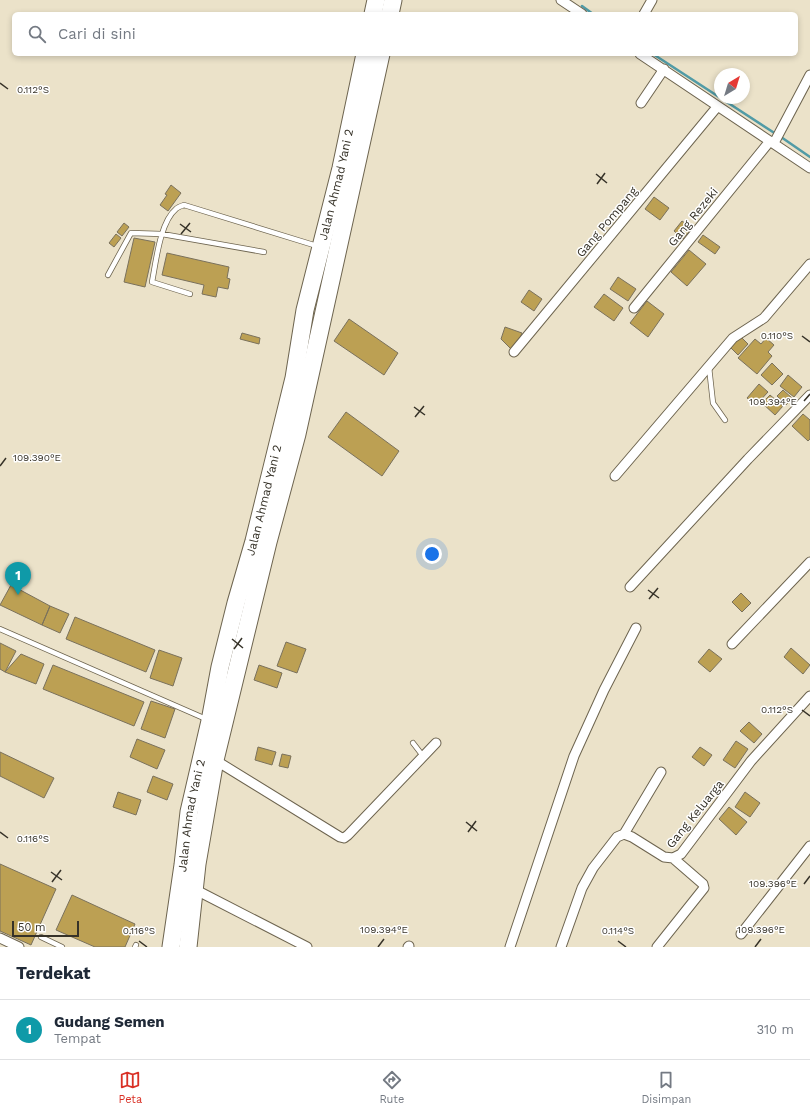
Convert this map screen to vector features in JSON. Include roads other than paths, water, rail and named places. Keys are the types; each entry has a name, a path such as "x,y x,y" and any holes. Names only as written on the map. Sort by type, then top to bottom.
{"highway":[{"path":"374,12 376,0"},
{"path":"390,12 393,0"},
{"name":"Jalan Ahmad Yani 2","path":"171,947 189,812 210,721 225,646 254,541 292,385 305,310 341,168 365,56"},
{"name":"Jalan Ahmad Yani 2","path":"188,947 197,864 215,760 268,542 298,434 381,56"}],"street":[{"path":"561,0 579,12"},
{"path":"645,12 652,0"},
{"path":"643,56 717,107 810,168"},
{"path":"641,103 664,69"},
{"name":"Gang Rezeki","path":"634,308 772,142 810,75"},
{"name":"Gang Pompang","path":"514,352 717,107"},
{"path":"615,476 734,338 764,318 810,264"},
{"path":"630,587 810,394"},
{"path":"732,644 810,562"},
{"path":"510,947 574,756 604,690 636,628"},
{"name":"Gang Keluarga","path":"624,834 632,837 664,857 674,858 681,854 751,760 810,696"},
{"path":"215,760 340,837 344,838 436,742"},
{"path":"561,947 582,888 593,868 617,837 624,834 661,772"},
{"path":"741,934 810,846"},
{"path":"657,947 704,888 703,884 674,858"},
{"path":"194,889 307,947"},
{"path":"0,938 18,947"}],"lane":[{"path":"190,294 152,282 164,227 174,210 184,205 322,247"},
{"path":"108,275 131,233 162,234 264,252"},
{"path":"709,367 713,403 725,420"},
{"path":"0,629 210,721"},
{"path":"413,743 423,756"},
{"path":"41,937 62,947"}],"waterway":[{"path":"582,6 590,12"},
{"path":"656,56 776,134"},
{"path":"781,137 810,157"}],"place":[{"name":"Gudang Semen","path":"18,595"}]}
